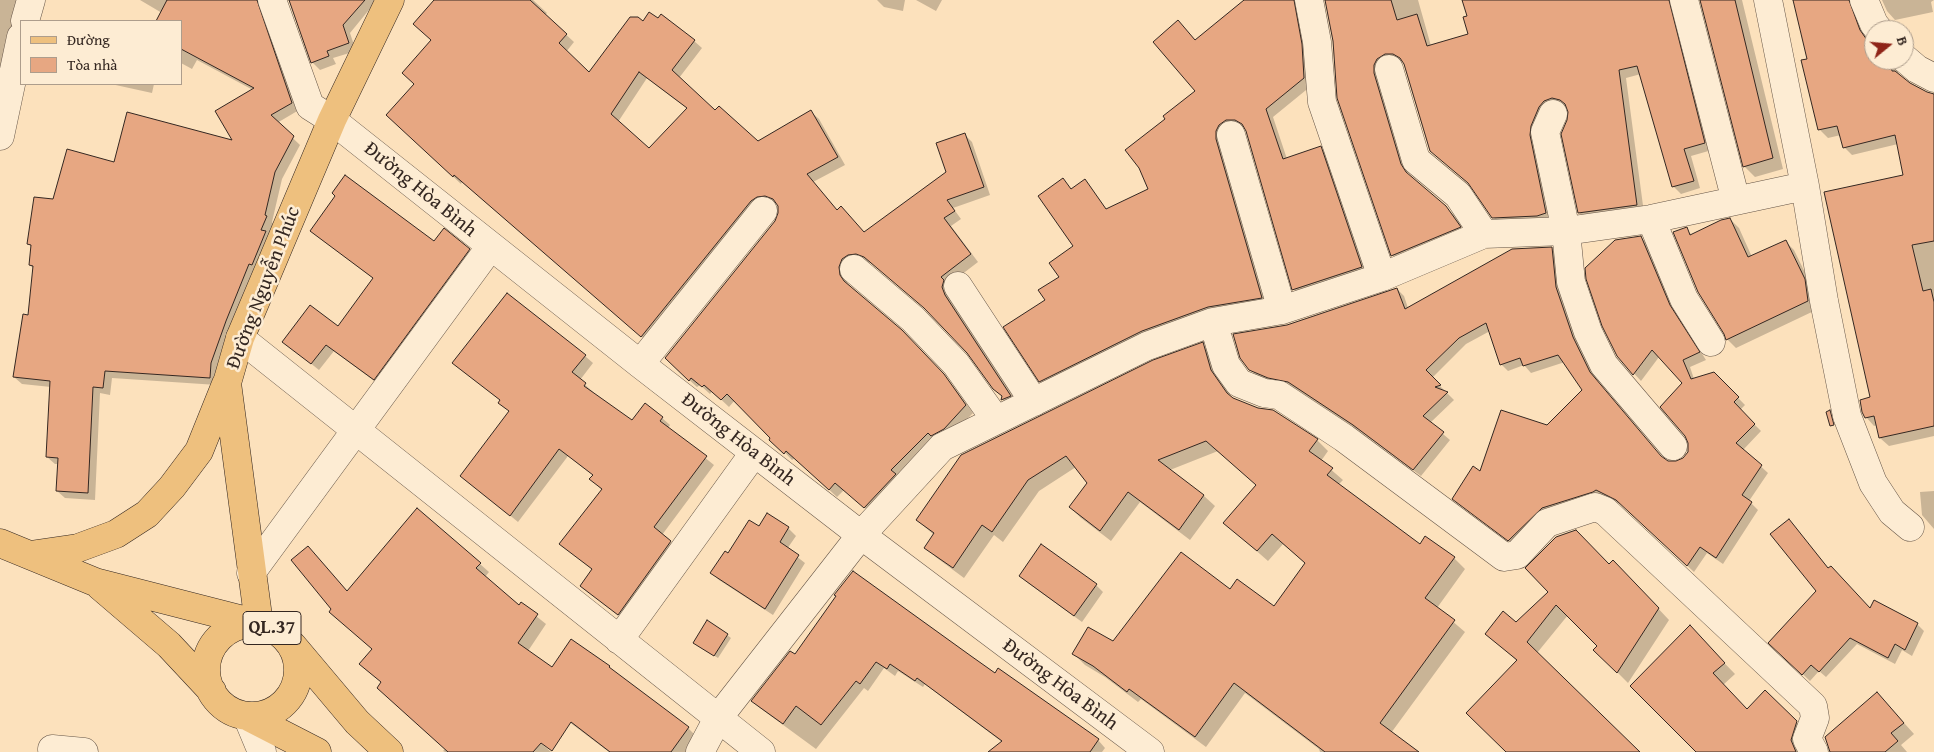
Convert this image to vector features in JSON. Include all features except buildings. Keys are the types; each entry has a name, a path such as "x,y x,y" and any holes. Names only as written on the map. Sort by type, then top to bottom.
{"main road":[{"name":"Đường Nguyễn Phúc","path":"259,624 227,383 240,338 332,120 390,0"},
{"path":"30,555 78,548 116,534 147,514 172,487 199,451 227,383"},
{"path":"0,543 95,582 259,624"},
{"path":"95,582 169,645 212,691 220,703 233,712 248,716 317,752"},
{"name":"QL.37","path":"212,691 207,678 207,663 211,649 220,637 231,629 245,624 259,624 271,628 290,643 356,722 389,752"},
{"name":"QL.37","path":"248,716 262,715 276,710 288,700 295,687 298,672 297,657 290,643"}],"street":[{"path":"24,20 31,0"},
{"name":"Đường Hòa Bình","path":"272,0 310,106 332,120 640,364 860,535 1150,752"},
{"path":"1309,0 1317,42 1322,102 1382,277"},
{"path":"1684,0 1736,201"},
{"path":"1768,0 1805,186 1824,301 1847,416 1873,483 1892,512 1910,527"},
{"path":"1864,0 1872,20"},
{"path":"0,136 20,41"},
{"path":"1914,66 1934,78"},
{"path":"1390,69 1416,160 1458,195 1484,234"},
{"path":"1552,114 1545,132 1566,231 1571,282 1588,332 1604,366 1673,446"},
{"path":"1231,135 1282,310"},
{"path":"700,752 718,718 860,535 942,447 1147,346 1213,322 1282,310 1382,277 1484,234 1566,231 1651,219 1805,186"},
{"path":"640,364 763,210"},
{"path":"1651,219 1684,299 1710,342"},
{"path":"251,573 491,246"},
{"path":"854,270 913,319 956,364 996,420"},
{"path":"958,286 1034,402"},
{"path":"1213,322 1226,365 1239,383 1279,395 1344,438 1504,557 1516,555 1548,523 1595,507 1605,511 1813,706 1815,718 1807,739 1814,752"},
{"path":"240,338 761,752"},
{"path":"619,640 754,453"},
{"path":"248,716 262,752"},
{"path":"52,749 84,752"}]}
